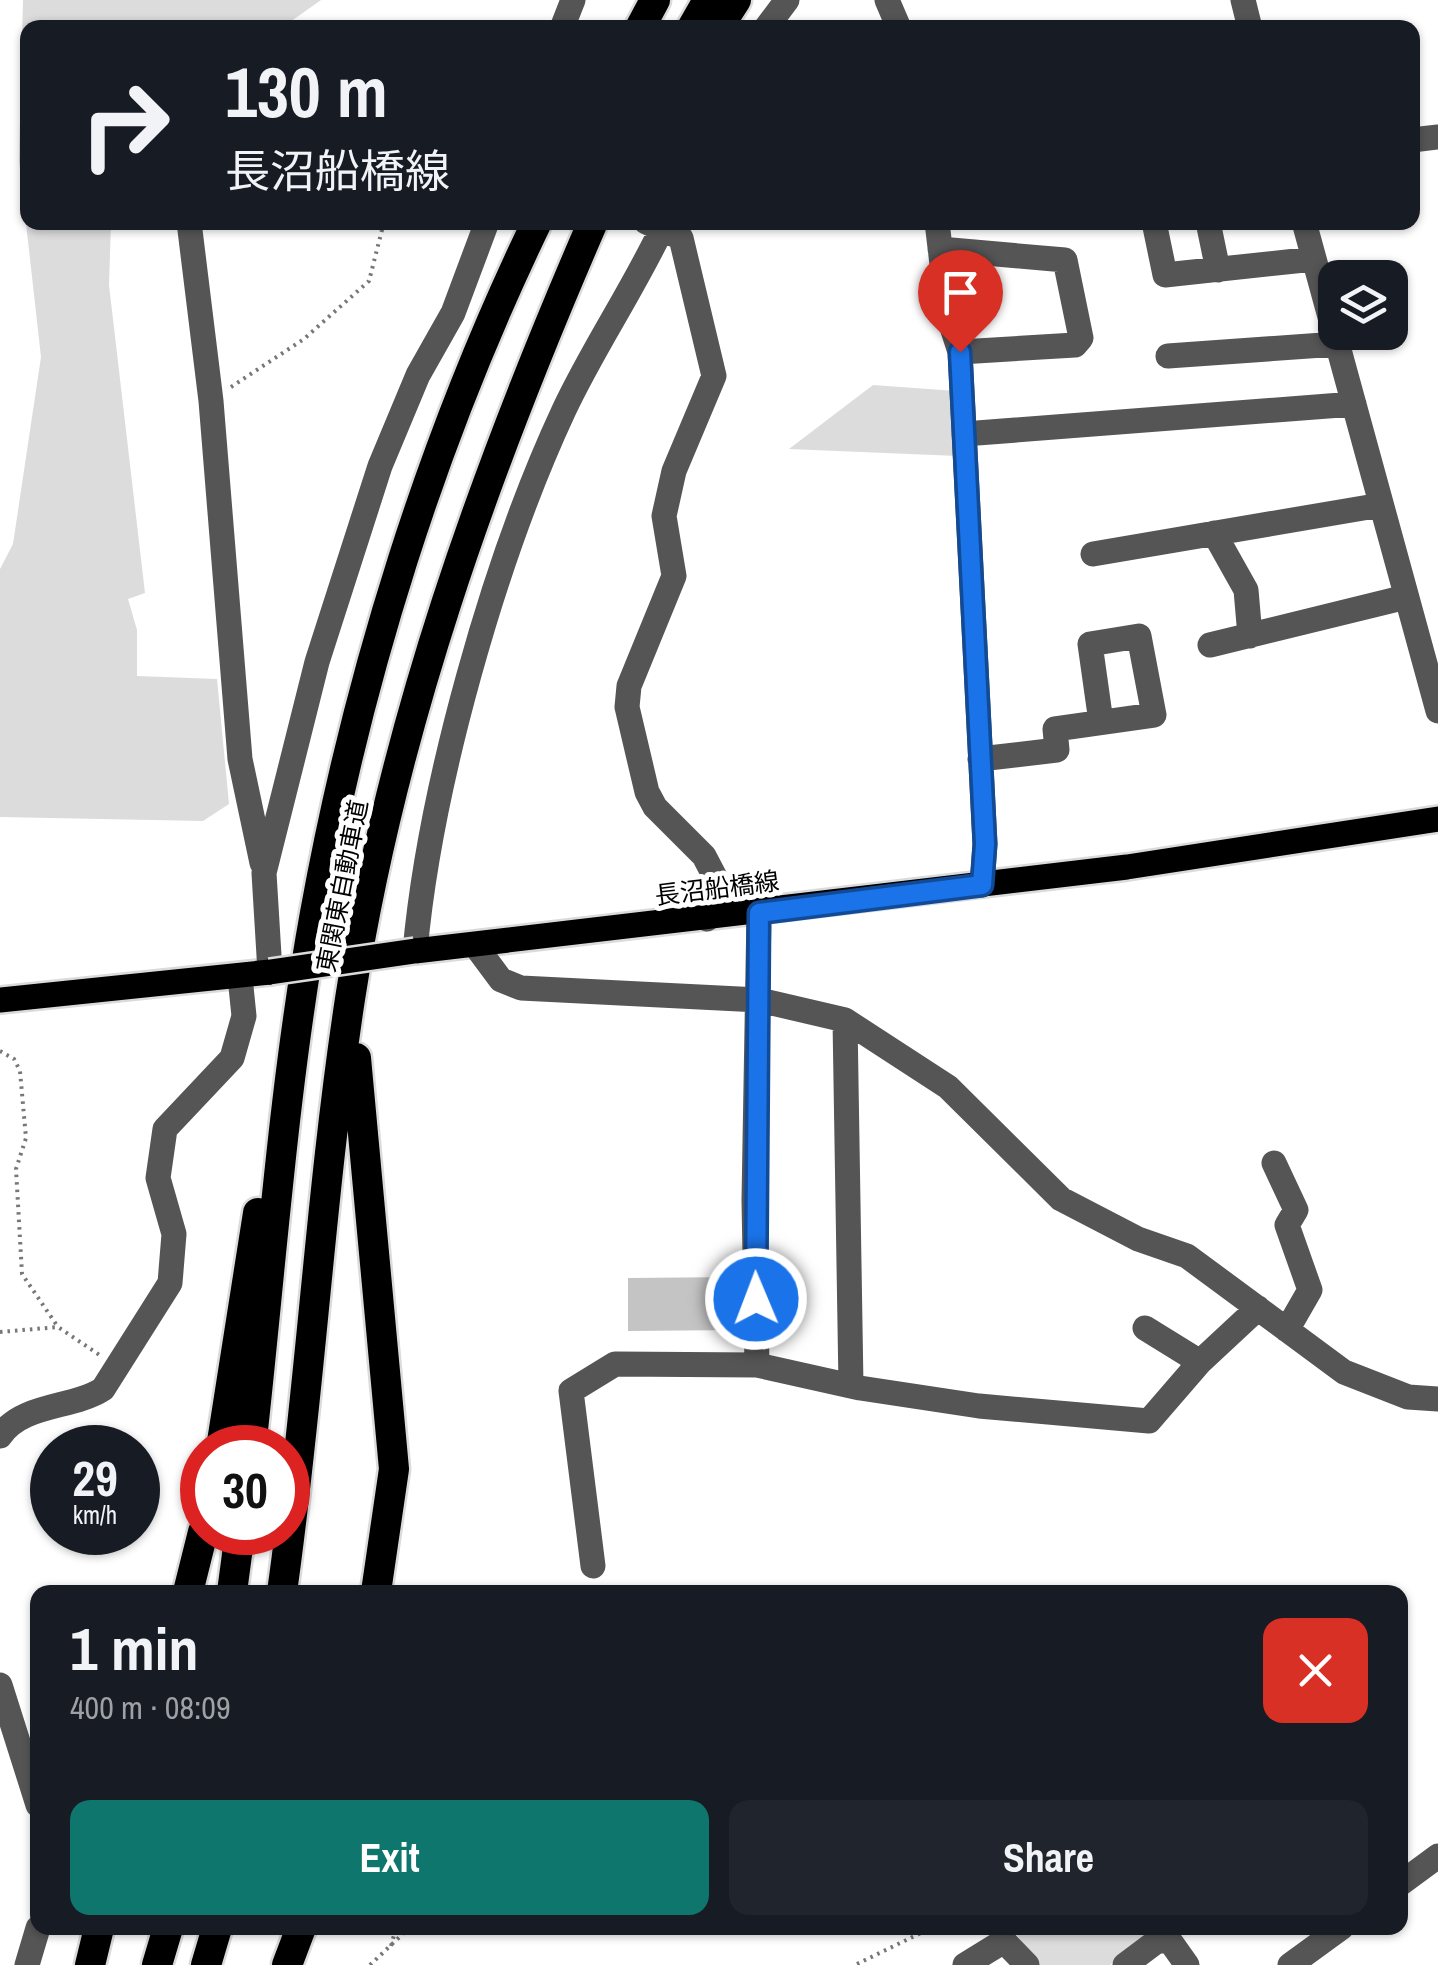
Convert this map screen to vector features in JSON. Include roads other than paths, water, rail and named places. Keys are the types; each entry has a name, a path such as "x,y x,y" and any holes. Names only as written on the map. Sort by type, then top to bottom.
{"highway":[{"name":"東関東自動車道","path":"254,1425 300,1010 334,816 394,588 453,414 534,230"},
{"name":"東関東自動車道","path":"283,1585 350,1000 408,719 503,438 591,230"},
{"path":"503,438 605,230"},
{"path":"350,1000 394,1468 377,1585"},
{"path":"225,1425 276,1096 300,1010"},
{"path":"190,1585 197,1555"},
{"path":"233,1585 237,1555"},
{"path":"90,1965 97,1935"},
{"path":"158,1965 166,1935"},
{"path":"206,1965 215,1935"},
{"path":"287,1965 298,1935"}],"main road":[{"name":"長沼船橋線","path":"0,1000 240,976 415,951 759,913 1299,844 1438,820"}],"street":[{"path":"191,230 211,401 240,759 264,873 270,972"},
{"path":"264,873 316,662 351,550 418,375 454,313 485,230"},
{"path":"415,951 433,833 481,641 564,408 655,230"},
{"path":"666,230 680,238 714,376 674,471 664,516 674,576 629,686 627,708 646,792 654,807 704,856 715,877 707,919"},
{"path":"938,230 948,315 960,352 985,844 982,885"},
{"path":"1156,230 1165,276 1314,259"},
{"path":"1210,230 1218,270"},
{"path":"1306,230 1318,274"},
{"path":"940,249 1065,260 1081,338 1075,345 960,352"},
{"path":"1168,356 1318,345"},
{"path":"1339,350 1438,712"},
{"path":"964,434 1354,404"},
{"path":"1093,554 1381,504"},
{"path":"1214,533 1246,590 1250,636"},
{"path":"1210,645 1406,597"},
{"path":"980,759 1057,750 1055,729 1101,722"},
{"path":"757,1364 754,1200 759,913"},
{"path":"475,945 501,980 521,988 759,1000 844,1020 948,1087 1060,1200 1138,1239 1188,1256 1344,1372 1408,1398 1438,1400"},
{"path":"0,1436 33,1412 90,1398 118,1368 170,1283 174,1234 158,1178 166,1129 232,1058 244,1016 240,976"},
{"path":"844,1020 851,1386"},
{"path":"1274,1163 1296,1210 1288,1225 1310,1290 1287,1330"},
{"path":"593,1566 571,1391 615,1364 757,1364 851,1386 979,1406 1148,1422 1200,1362 1258,1308"},
{"path":"1145,1328 1200,1362"},
{"path":"0,1685 30,1779"},
{"path":"1408,1878 1438,1856"},
{"path":"26,1965 36,1935"},
{"path":"1290,1965 1331,1935"},
{"path":"965,1965 1004,1941 1027,1965"},
{"path":"1125,1965 1158,1941 1170,1941 1187,1965"}]}
